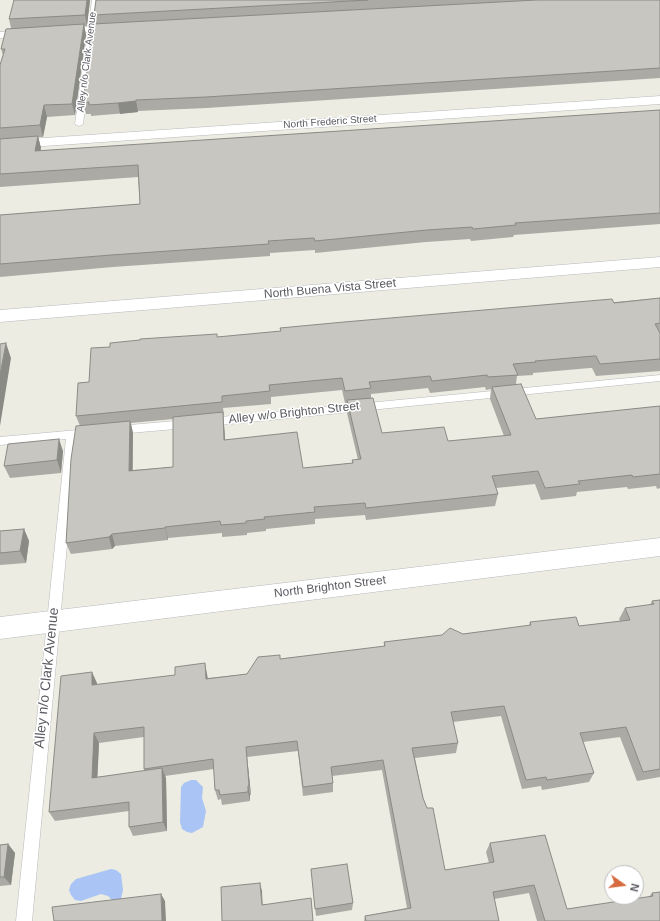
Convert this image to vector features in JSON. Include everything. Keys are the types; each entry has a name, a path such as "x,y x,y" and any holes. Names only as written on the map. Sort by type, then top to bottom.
{"main road":[{"name":"North Buena Vista Street","path":"0,316 660,262"}],"street":[{"path":"0,35 130,27"},
{"name":"North Frederic Street","path":"0,145 660,100"},
{"name":"North Brighton Street","path":"0,628 53,620 660,547"}],"lane":[{"name":"Alley n/o Clark Avenue","path":"79,124 95,0"},
{"name":"Alley w/o Brighton Street","path":"0,441 660,378"},
{"name":"Alley n/o Clark Avenue","path":"24,921 72,435"}],"water":[{"path":"191,780 196,780 203,787 202,798 206,811 203,827 192,833 182,829 180,822 181,787 184,783"},
{"path":"111,869 116,870 121,874 123,890 121,899 112,900 108,896 101,894 81,901 75,900 71,895 69,890 71,884 76,879"}],"building":[{"path":"14,0 87,0 85,15 9,19"},
{"path":"96,0 368,0 94,15"},
{"path":"536,0 660,0 660,68 206,97 136,100 89,105 89,102 83,103 93,24"},
{"path":"84,24 72,104 44,105 40,125 0,128 0,65 5,49 1,49 6,29"},
{"path":"660,110 660,213 515,223 516,225 473,229 472,227 427,230 315,241 314,238 268,241 269,244 0,264 0,215 140,204 138,165 0,174 0,139 38,136 35,151"},
{"path":"660,298 660,323 655,324 660,333 660,359 600,364 596,356 594,356 535,361 536,362 513,364 518,375 488,377 487,375 432,381 430,376 369,382 371,388 345,391 342,378 269,385 270,391 222,396 222,402 76,416 78,383 89,382 91,348 110,347 110,343 140,339 217,334 217,337 281,331 280,328 612,299 614,303"},
{"path":"6,343 0,375 0,344"},
{"path":"521,384 536,419 660,406 660,474 633,477 632,475 578,481 580,484 545,488 538,471 492,476 498,494 366,508 365,503 314,507 315,512 264,517 265,519 246,521 246,523 221,525 220,521 165,527 112,534 109,537 66,543 71,459 76,426 130,421 129,471 173,467 173,417 223,412 224,440 297,432 303,468 353,463 352,460 361,459 347,400 373,398 382,433 444,427 448,441 511,435 492,387"},
{"path":"59,439 57,460 4,466 8,444"},
{"path":"24,529 20,551 0,553 0,531"},
{"path":"660,600 660,769 643,772 626,727 580,733 594,773 547,780 546,777 526,780 504,706 451,712 458,743 412,748 423,798 427,808 433,808 445,870 494,862 490,843 545,835 567,909 604,903 604,905 644,905 644,897 653,896 652,893 660,892 660,921 545,921 534,885 493,892 499,921 366,921 365,916 411,908 383,760 331,767 333,783 303,787 297,741 246,747 249,785 248,792 220,795 219,790 215,790 213,759 144,769 144,727 94,733 92,778 162,768 163,822 129,827 129,802 49,812 61,676 92,672 92,685 175,675 175,667 205,663 206,679 247,674 258,657 280,655 280,659 385,646 384,642 442,635 450,628 463,634 531,625 530,622 576,617 579,626 630,620 625,608 654,604 652,601"},
{"path":"8,844 4,877 0,877 0,845"},
{"path":"347,864 353,903 315,909 311,869"},
{"path":"260,883 262,905 311,898 313,921 222,921 221,887"},
{"path":"161,894 162,921 54,921 52,907"}]}
